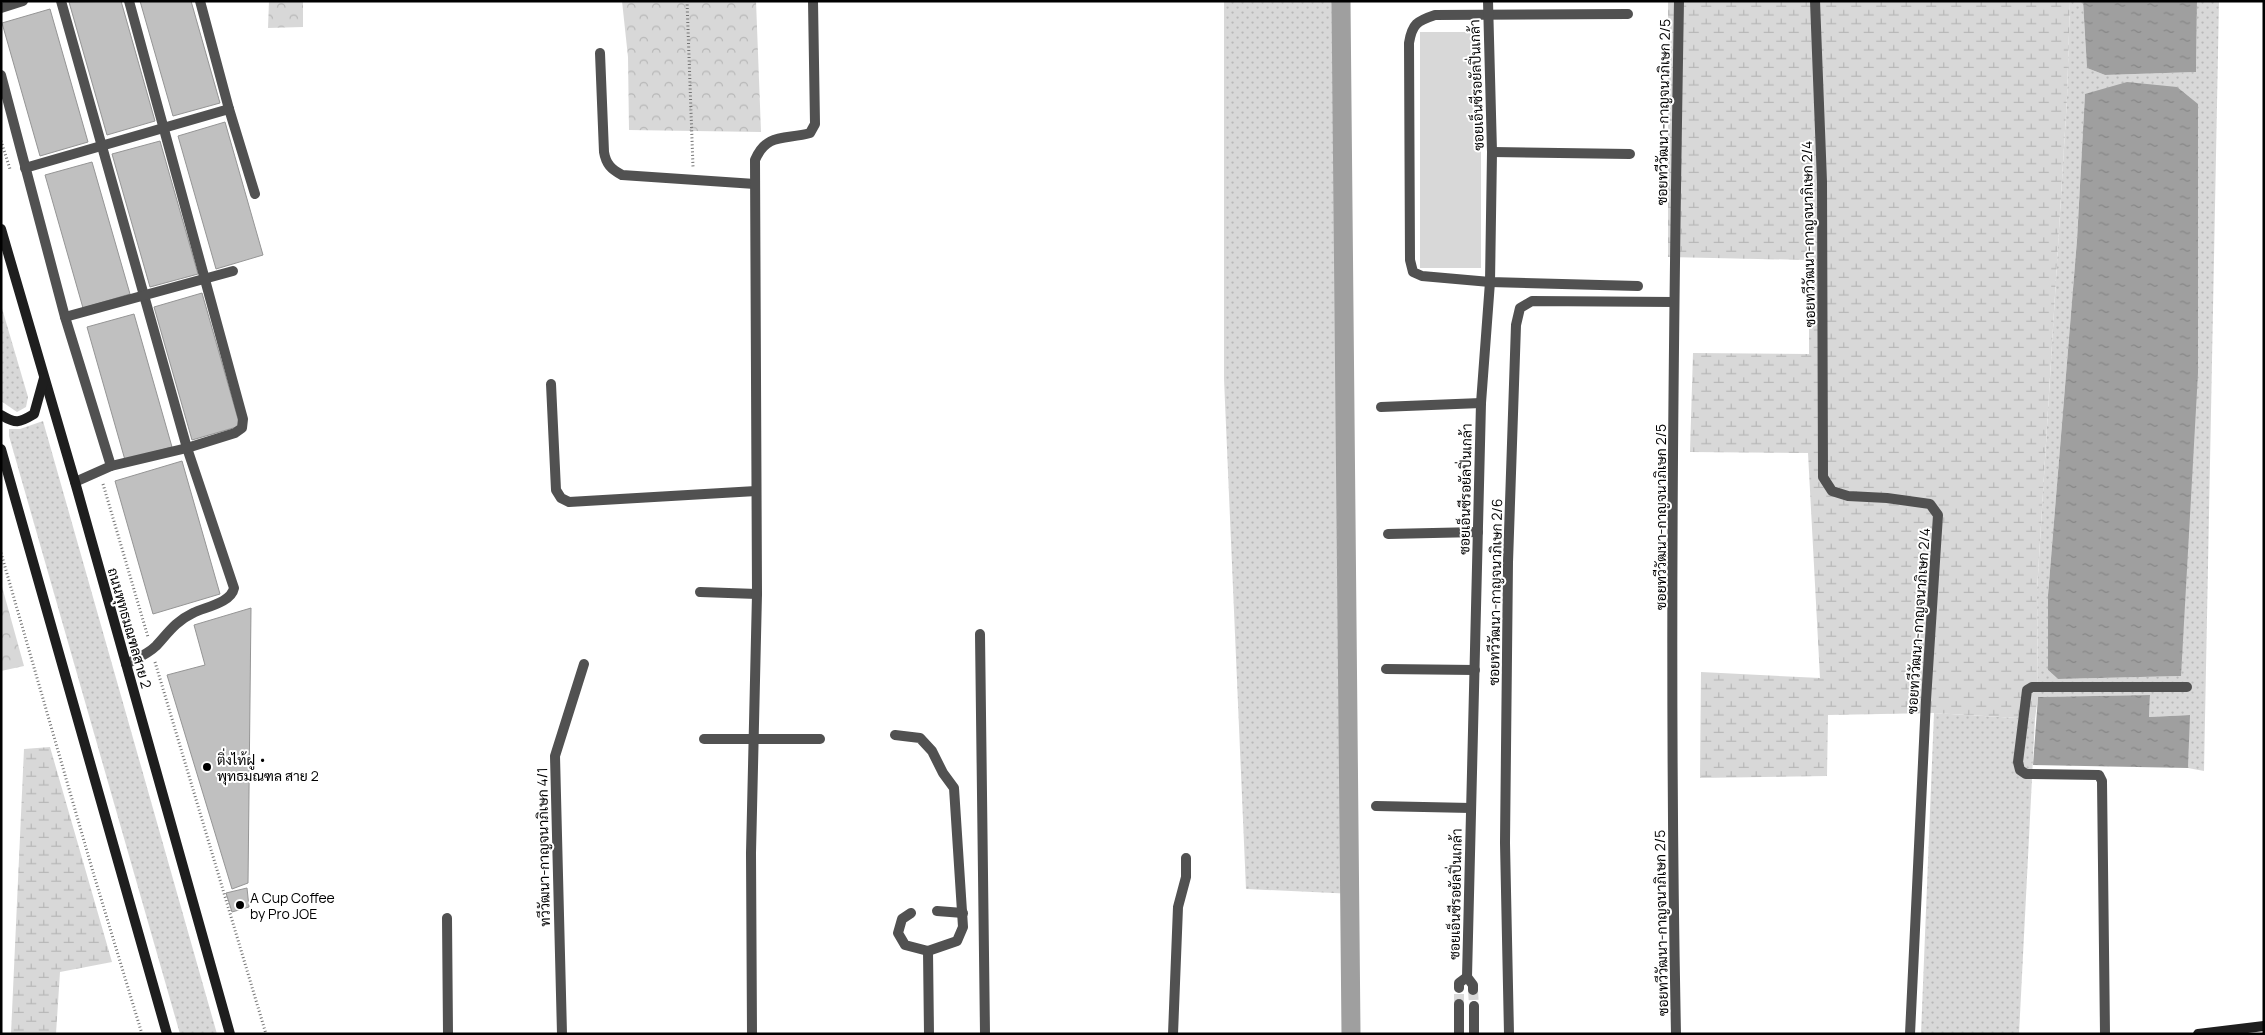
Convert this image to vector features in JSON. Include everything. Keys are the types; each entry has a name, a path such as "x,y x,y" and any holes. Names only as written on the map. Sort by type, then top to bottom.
{"main road":[{"name":"ถนนพุทธมณฑลสาย 2","path":"1,230 75,482 230,1034"},
{"path":"1,415 12,422 23,421 34,414 44,377"},
{"path":"1,449 167,1034"},
{"path":"2198,1034 2264,1026"}],"street":[{"path":"1,8 24,1"},
{"path":"61,1 187,448 234,588 233,593 228,598 192,613 178,622 152,649 126,664"},
{"path":"75,482 110,466 187,448 235,433 242,428 242,418 129,1"},
{"path":"200,1 229,109 255,194"},
{"path":"752,1034 752,853 757,594 756,160 765,144 774,139 810,132 815,124 813,1"},
{"name":"ซอยเอ็นซีรอยัลปิ่นเกล้า","path":"1474,990 1467,977 1481,403 1490,282 1492,152 1488,1"},
{"name":"ซอยทวีวัฒนา-กาญจนาภิเษก 2/5","path":"1676,1034 1673,885 1674,302 1679,1"},
{"name":"ซอยทวีวัฒนา-กาญจนาภิเษก 2/4","path":"1815,1 1822,182 1823,477 1832,491 1840,494 1930,504 1938,515 1926,700 1910,1034"},
{"path":"1628,14 1435,15 1419,20 1411,32 1410,260 1413,272 1422,276 1490,282 1638,286"},
{"path":"600,53 604,152 605,160 609,166 622,175 755,184"},
{"path":"1,75 65,317 110,466"},
{"path":"25,168 229,109"},
{"path":"1492,152 1630,154"},
{"path":"65,317 232,271"},
{"name":"ซอยทวีวัฒนา-กาญจนาภิเษก 2/6","path":"1509,1034 1505,843 1507,582 1516,325 1520,308 1532,301 1674,302"},
{"path":"551,384 556,490 561,498 569,502 756,491"},
{"path":"1381,407 1481,403"},
{"path":"1388,534 1478,532"},
{"path":"700,592 757,594"},
{"path":"980,634 985,1034"},
{"name":"ทวีวัฒนา-กาญจนาภิเษก 4/1","path":"562,1034 555,756 584,664"},
{"path":"1386,669 1475,670"},
{"path":"2105,1034 2102,781 2099,775 2026,774 2020,770 2018,762 2027,690 2032,687 2187,687"},
{"path":"895,735 920,738 932,751 943,773 954,788 964,927 957,941 928,951 905,944 898,933 902,919 911,913"},
{"path":"704,739 754,737 820,739"},
{"path":"1376,806 1471,808"},
{"path":"1173,1034 1178,907 1186,877 1186,858"},
{"path":"937,911 963,913"},
{"path":"447,918 448,1034"},
{"path":"928,951 929,1034"},
{"name":"ซอยเอ็นซีรอยัลปิ่นเกล้า","path":"1459,988 1459,983 1467,977"},
{"path":"1459,1004 1459,1034"},
{"path":"1474,1006 1474,1034"}],"path":[{"path":"687,1 694,180"},
{"path":"1,141 12,179"},
{"path":"99,471 266,1034"},
{"path":"1,553 142,1034"}],"green space":[{"path":"269,1 303,1 303,27 268,28"},
{"path":"622,1 756,1 761,132 629,130 628,57"},
{"path":"1224,1 1344,1 1355,894 1246,889 1224,379"},
{"path":"1668,1 2070,1 2067,98 2037,591 2038,697 2035,719 1934,713 1828,715 1827,776 1700,778 1701,672 1820,678 1808,453 1690,452 1693,353 1809,354 1809,260 1668,257"},
{"path":"2070,1 2083,1 2087,68 2105,75 2196,72 2197,1 2219,1 2204,771 2188,768 2189,715 2149,717 2150,695 2038,697 2037,591 2067,98","holes":["2085,94 2181,676 2058,679 2048,670 2048,595 2077,240"]},
{"path":"1420,32 1481,32 1481,268 1420,268"},
{"path":"1,305 28,397 26,407 17,412 1,401"},
{"path":"43,421 217,1034 180,1034 9,436 9,429 20,429"},
{"path":"1,583 24,666 1,671"},
{"path":"1934,713 2035,719 2019,1034 1921,1034"},
{"path":"50,747 112,962 60,972 56,1034 11,1034 24,749"}],"water":[{"path":"2083,1 2197,1 2196,72 2105,75 2087,68"},
{"path":"2127,82 2177,87 2198,104 2198,373 2181,676 2058,679 2048,670 2048,595 2077,240 2085,94"},
{"path":"2150,695 2149,717 2190,715 2188,768 2033,765 2038,697"}],"building":[{"path":"121,1 155,121 107,135 69,2"},
{"path":"140,1 191,1 220,103 173,116"},
{"path":"50,9 88,142 40,156 2,23"},
{"path":"225,122 263,255 216,269 178,136"},
{"path":"160,141 198,274 150,287 112,154"},
{"path":"92,162 130,294 83,308 45,175"},
{"path":"202,293 240,426 192,440 154,307"},
{"path":"134,314 172,447 125,460 87,327"},
{"path":"182,461 220,594 153,614 115,481"},
{"path":"251,608 248,883 232,889 167,675 205,665 194,625"},
{"path":"247,888 249,907 232,912 226,893"}],"waterway":[{"path":"1341,1 1351,1034"}],"tunnel":[{"path":"1459,988 1459,1004"},
{"path":"1473,990 1474,1006"}],"place":[{"name":"ติ่งไท้ฝู • พุทธมณฑล สาย 2","path":"207,767"},
{"name":"A Cup Coffee by Pro JOE","path":"240,905"}]}
